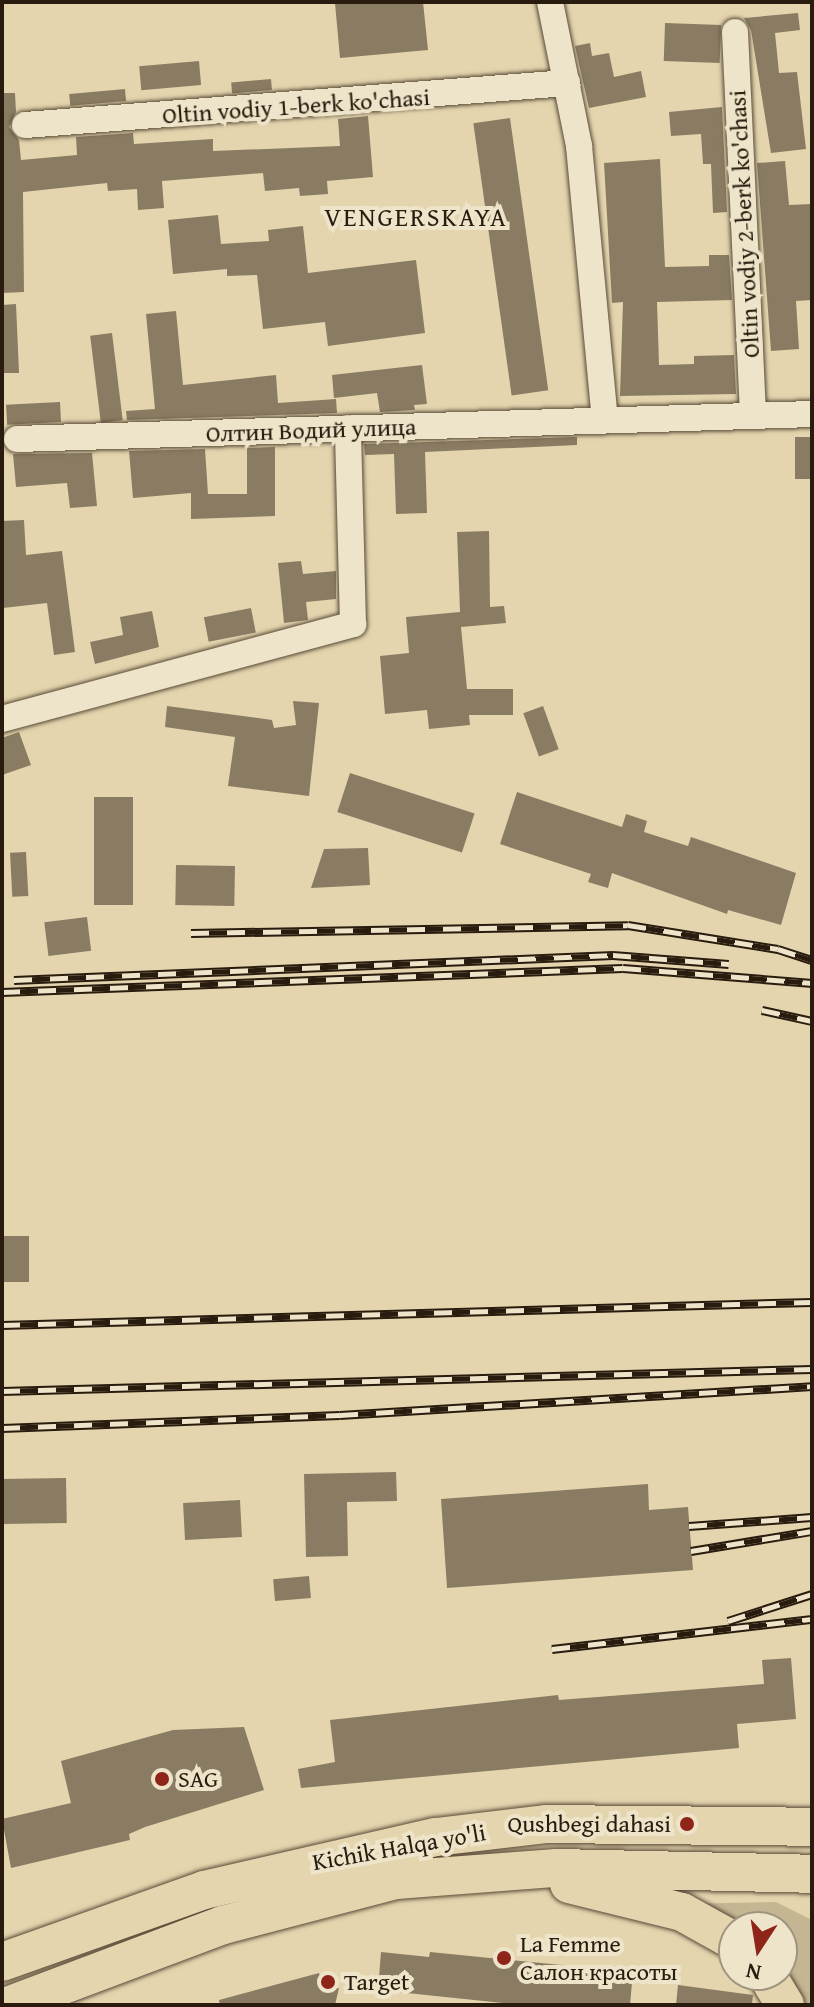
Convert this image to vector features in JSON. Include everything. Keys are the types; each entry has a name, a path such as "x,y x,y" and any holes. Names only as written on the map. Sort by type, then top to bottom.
{"highway":[{"name":"Kichik Halqa yo'li","path":"2,1962 204,1890 403,1842 547,1824 805,1826"},
{"path":"805,1826 805,1873"},
{"path":"500,1870 668,1908 718,1933"},
{"name":"Kichik Halqa yo'li","path":"10,2005 223,1925 304,1901 396,1880 500,1870 805,1873"}],"street":[{"path":"550,2 579,146 605,420"},
{"name":"Oltin vodiy 2-berk ko'chasi","path":"735,32 753,416"},
{"name":"Oltin vodiy 1-berk ko'chasi","path":"25,125 567,83"},
{"name":"Олтин Водий улица","path":"17,439 812,414"},
{"path":"2,719 353,624 348,428"}],"shaded area":[{"path":"776,1902 794,1911 718,1911 718,1921 677,1904"},
{"path":"798,1913 812,1920 812,2005 798,2005 791,1991 798,1991"}],"building":[{"path":"423,2 428,50 340,58 335,3"},
{"path":"798,13 800,30 775,33 779,73 797,72 806,149 771,153 751,30 744,18"},
{"path":"665,23 721,25 720,63 664,61"},
{"path":"590,43 592,56 609,53 614,77 641,71 646,97 589,108 575,46"},
{"path":"199,61 201,85 141,90 139,66"},
{"path":"271,79 272,90 232,93 231,82"},
{"path":"125,89 126,101 70,106 69,94"},
{"path":"2,93 15,93 16,112 9,127 19,140 21,160 77,155 76,137 133,133 134,144 213,139 213,151 340,146 338,119 368,116 373,177 327,181 328,194 300,196 299,188 265,191 263,173 162,181 164,208 138,210 137,189 108,191 107,183 23,192 24,292 2,293"},
{"path":"722,107 727,212 713,213 711,164 703,164 701,134 671,136 669,112"},
{"path":"510,118 548,390 512,395 473,123"},
{"path":"660,159 665,267 709,266 709,255 729,255 732,300 657,302 659,365 694,364 694,356 734,355 736,394 620,396 623,302 612,303 604,163"},
{"path":"785,161 789,205 812,204 812,300 796,301 799,349 771,351 757,163"},
{"path":"218,215 221,244 269,241 268,230 303,226 308,273 416,260 425,333 328,346 325,322 263,329 257,275 227,276 227,269 173,274 168,220"},
{"path":"16,304 19,373 2,373 2,305"},
{"path":"176,311 183,385 276,375 278,403 336,399 337,413 127,420 126,411 155,409 146,314"},
{"path":"112,333 123,420 101,423 90,336"},
{"path":"422,365 427,404 414,405 415,410 380,412 377,393 334,398 332,375"},
{"path":"60,402 61,422 7,425 6,405"},
{"path":"577,437 577,445 425,452 427,513 396,514 394,454 365,455 364,444"},
{"path":"795,437 812,437 812,479 795,479"},
{"path":"275,447 275,516 191,519 191,493 133,498 129,451 205,449 208,494 247,494 247,448"},
{"path":"92,453 97,506 70,508 67,483 16,487 13,454"},
{"path":"24,520 26,555 62,551 75,652 54,655 47,603 3,608 2,521"},
{"path":"489,531 490,607 504,606 506,623 461,627 467,689 513,689 513,715 469,715 470,725 429,729 427,710 385,714 380,656 409,653 406,617 460,612 457,532"},
{"path":"301,561 303,574 336,571 336,599 306,602 308,620 284,623 278,563"},
{"path":"251,608 256,633 209,642 204,617"},
{"path":"152,611 159,647 95,664 90,642 123,635 120,617"},
{"path":"293,701 319,703 309,796 228,786 235,737 165,727 167,706 272,720 274,728 296,725"},
{"path":"543,706 559,749 539,756 523,713"},
{"path":"19,732 31,765 2,775 2,738"},
{"path":"350,773 475,813 462,852 337,812"},
{"path":"517,792 622,827 626,814 647,821 644,832 688,846 691,837 796,873 781,925 728,910 727,914 612,873 608,888 588,882 591,874 500,844"},
{"path":"94,797 133,797 133,905 94,905"},
{"path":"368,848 370,885 311,888 324,849"},
{"path":"26,852 28,896 12,897 10,853"},
{"path":"176,865 235,866 234,906 175,905"},
{"path":"87,917 91,951 48,956 44,922"},
{"path":"2,1236 29,1236 29,1282 2,1282"},
{"path":"396,1472 397,1501 347,1502 348,1556 306,1557 304,1474"},
{"path":"66,1478 67,1523 3,1524 2,1479"},
{"path":"648,1484 649,1510 688,1507 693,1570 447,1588 441,1499"},
{"path":"240,1500 242,1537 185,1540 183,1503"},
{"path":"309,1576 311,1598 275,1601 273,1579"},
{"path":"791,1658 796,1719 737,1724 739,1748 301,1788 298,1769 335,1762 330,1720 558,1695 559,1700 764,1684 762,1660"},
{"path":"244,1727 264,1790 145,1827 129,1834 130,1840 11,1868 2,1819 71,1803 61,1761 173,1730"},
{"path":"381,1952 429,1957 430,1952 633,1972 630,2005 523,2005 378,1990"},
{"path":"319,1973 324,1990 339,1988 335,2005 220,2005 219,2000"},
{"path":"678,1985 753,1995 752,2005 676,2005"}],"railway":[{"path":"191,933 628,925 778,949 812,960"},
{"path":"14,980 613,955 729,964"},
{"path":"2,992 623,968 812,983"},
{"path":"762,1010 812,1021"},
{"path":"2,1325 812,1302"},
{"path":"2,1391 812,1369"},
{"path":"2,1428 340,1415 812,1386"},
{"path":"689,1526 812,1517"},
{"path":"691,1551 812,1531"},
{"path":"728,1621 812,1594"},
{"path":"552,1649 812,1619"}],"place":[{"name":"SAG","path":"162,1779"},
{"name":"Qushbegi dahasi","path":"687,1824"},
{"name":"La Femme Салон красоты","path":"504,1958"},
{"name":"Target","path":"328,1982"}],"district":[{"name":"VENGERSKAYA","path":"416,217"}]}
